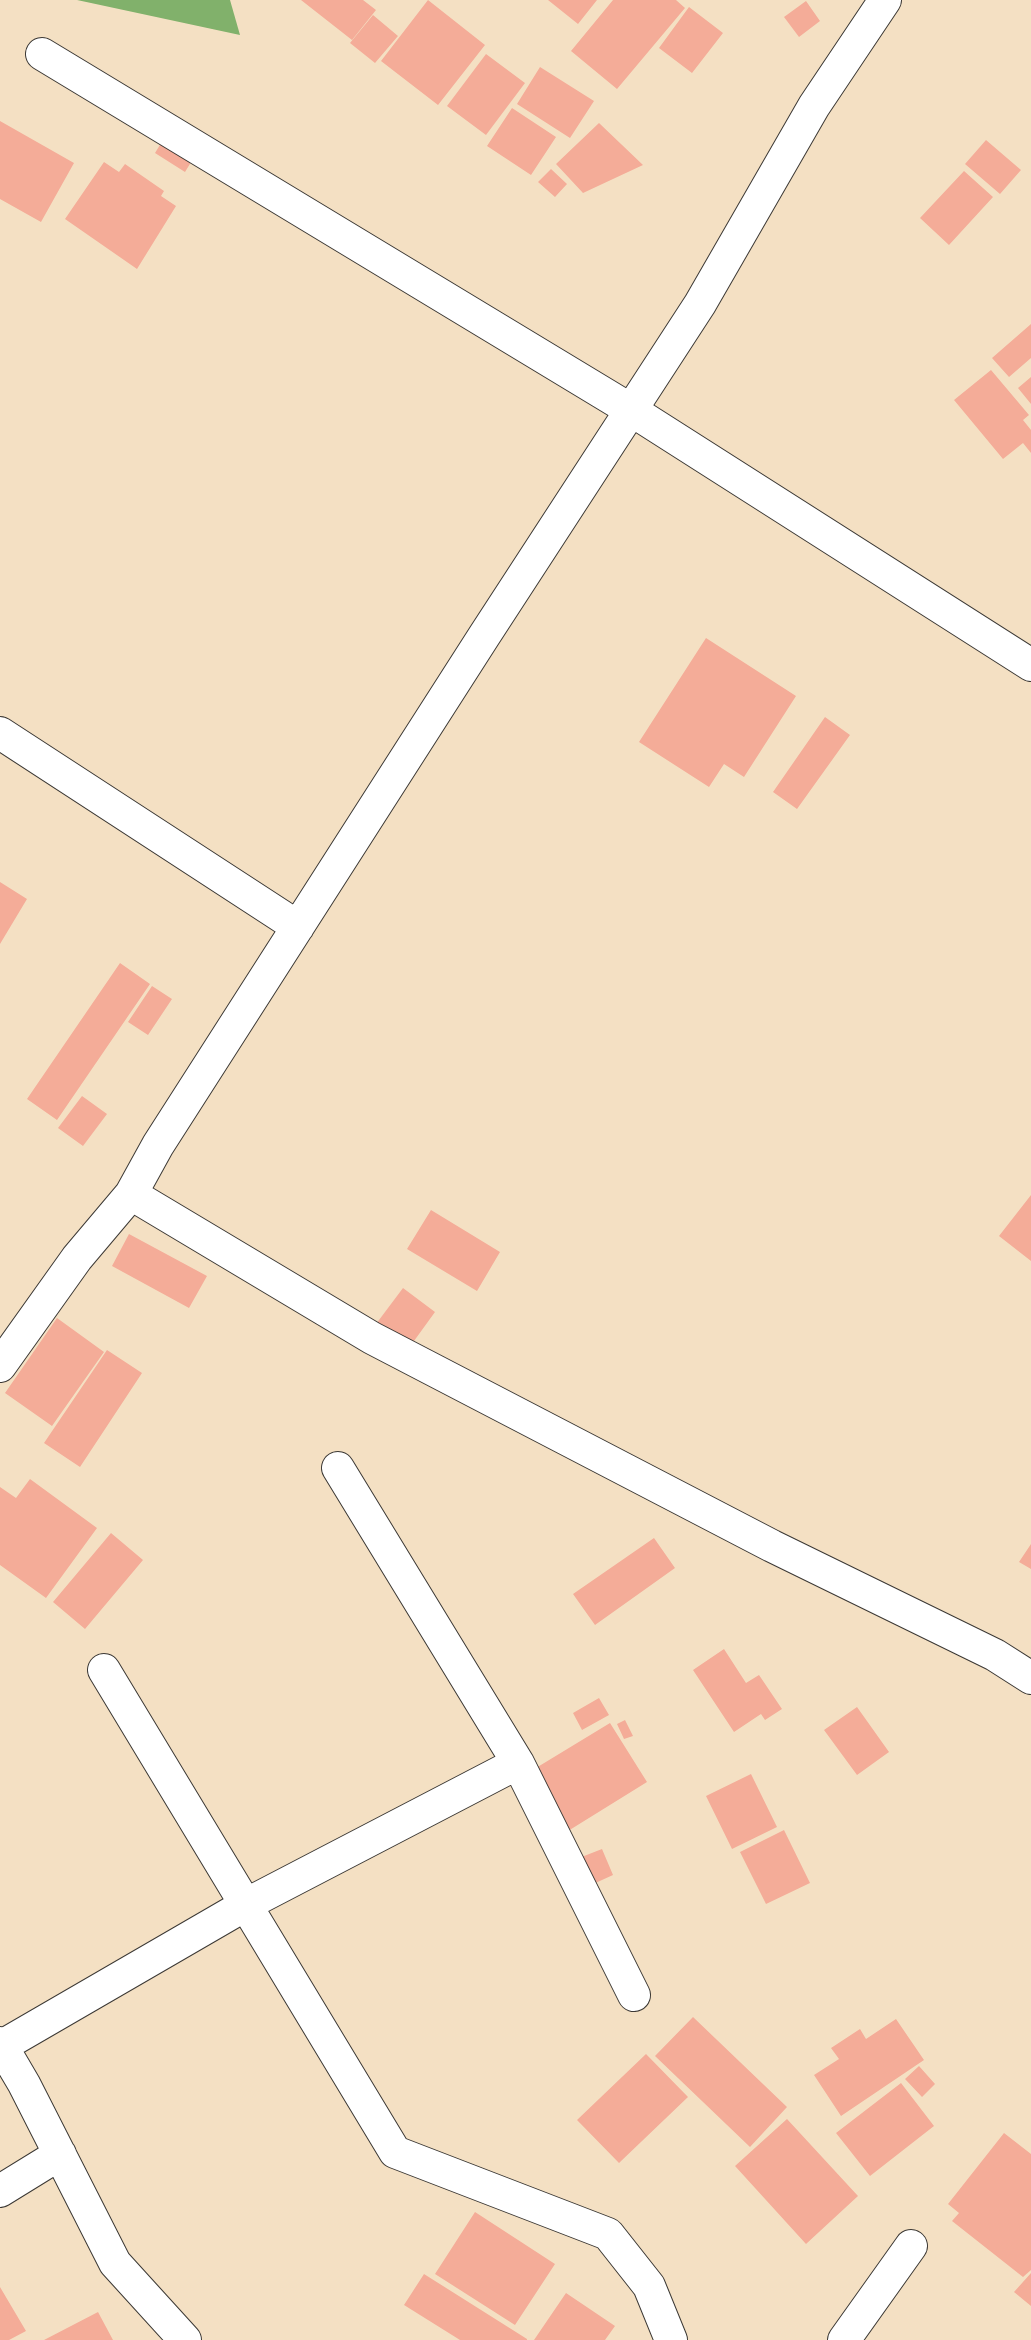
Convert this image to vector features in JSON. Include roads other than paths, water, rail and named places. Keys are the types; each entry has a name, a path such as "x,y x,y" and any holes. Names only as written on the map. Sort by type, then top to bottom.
{"street":[{"path":"0,1366 77,1258 131,1194 158,1145 700,304 814,106 875,10 885,0"},
{"path":"42,54 631,410 1031,665"},
{"path":"0,733 298,927"},
{"path":"131,1194 372,1338 772,1546 995,1655 1031,1678"},
{"path":"338,1468 518,1763 634,1995"},
{"path":"104,1670 395,2151 608,2234 649,2286 671,2340"},
{"path":"185,2340 115,2263 1,2045 247,1904 518,1763"},
{"path":"0,2191 60,2154"},
{"path":"844,2340 911,2246"}]}
